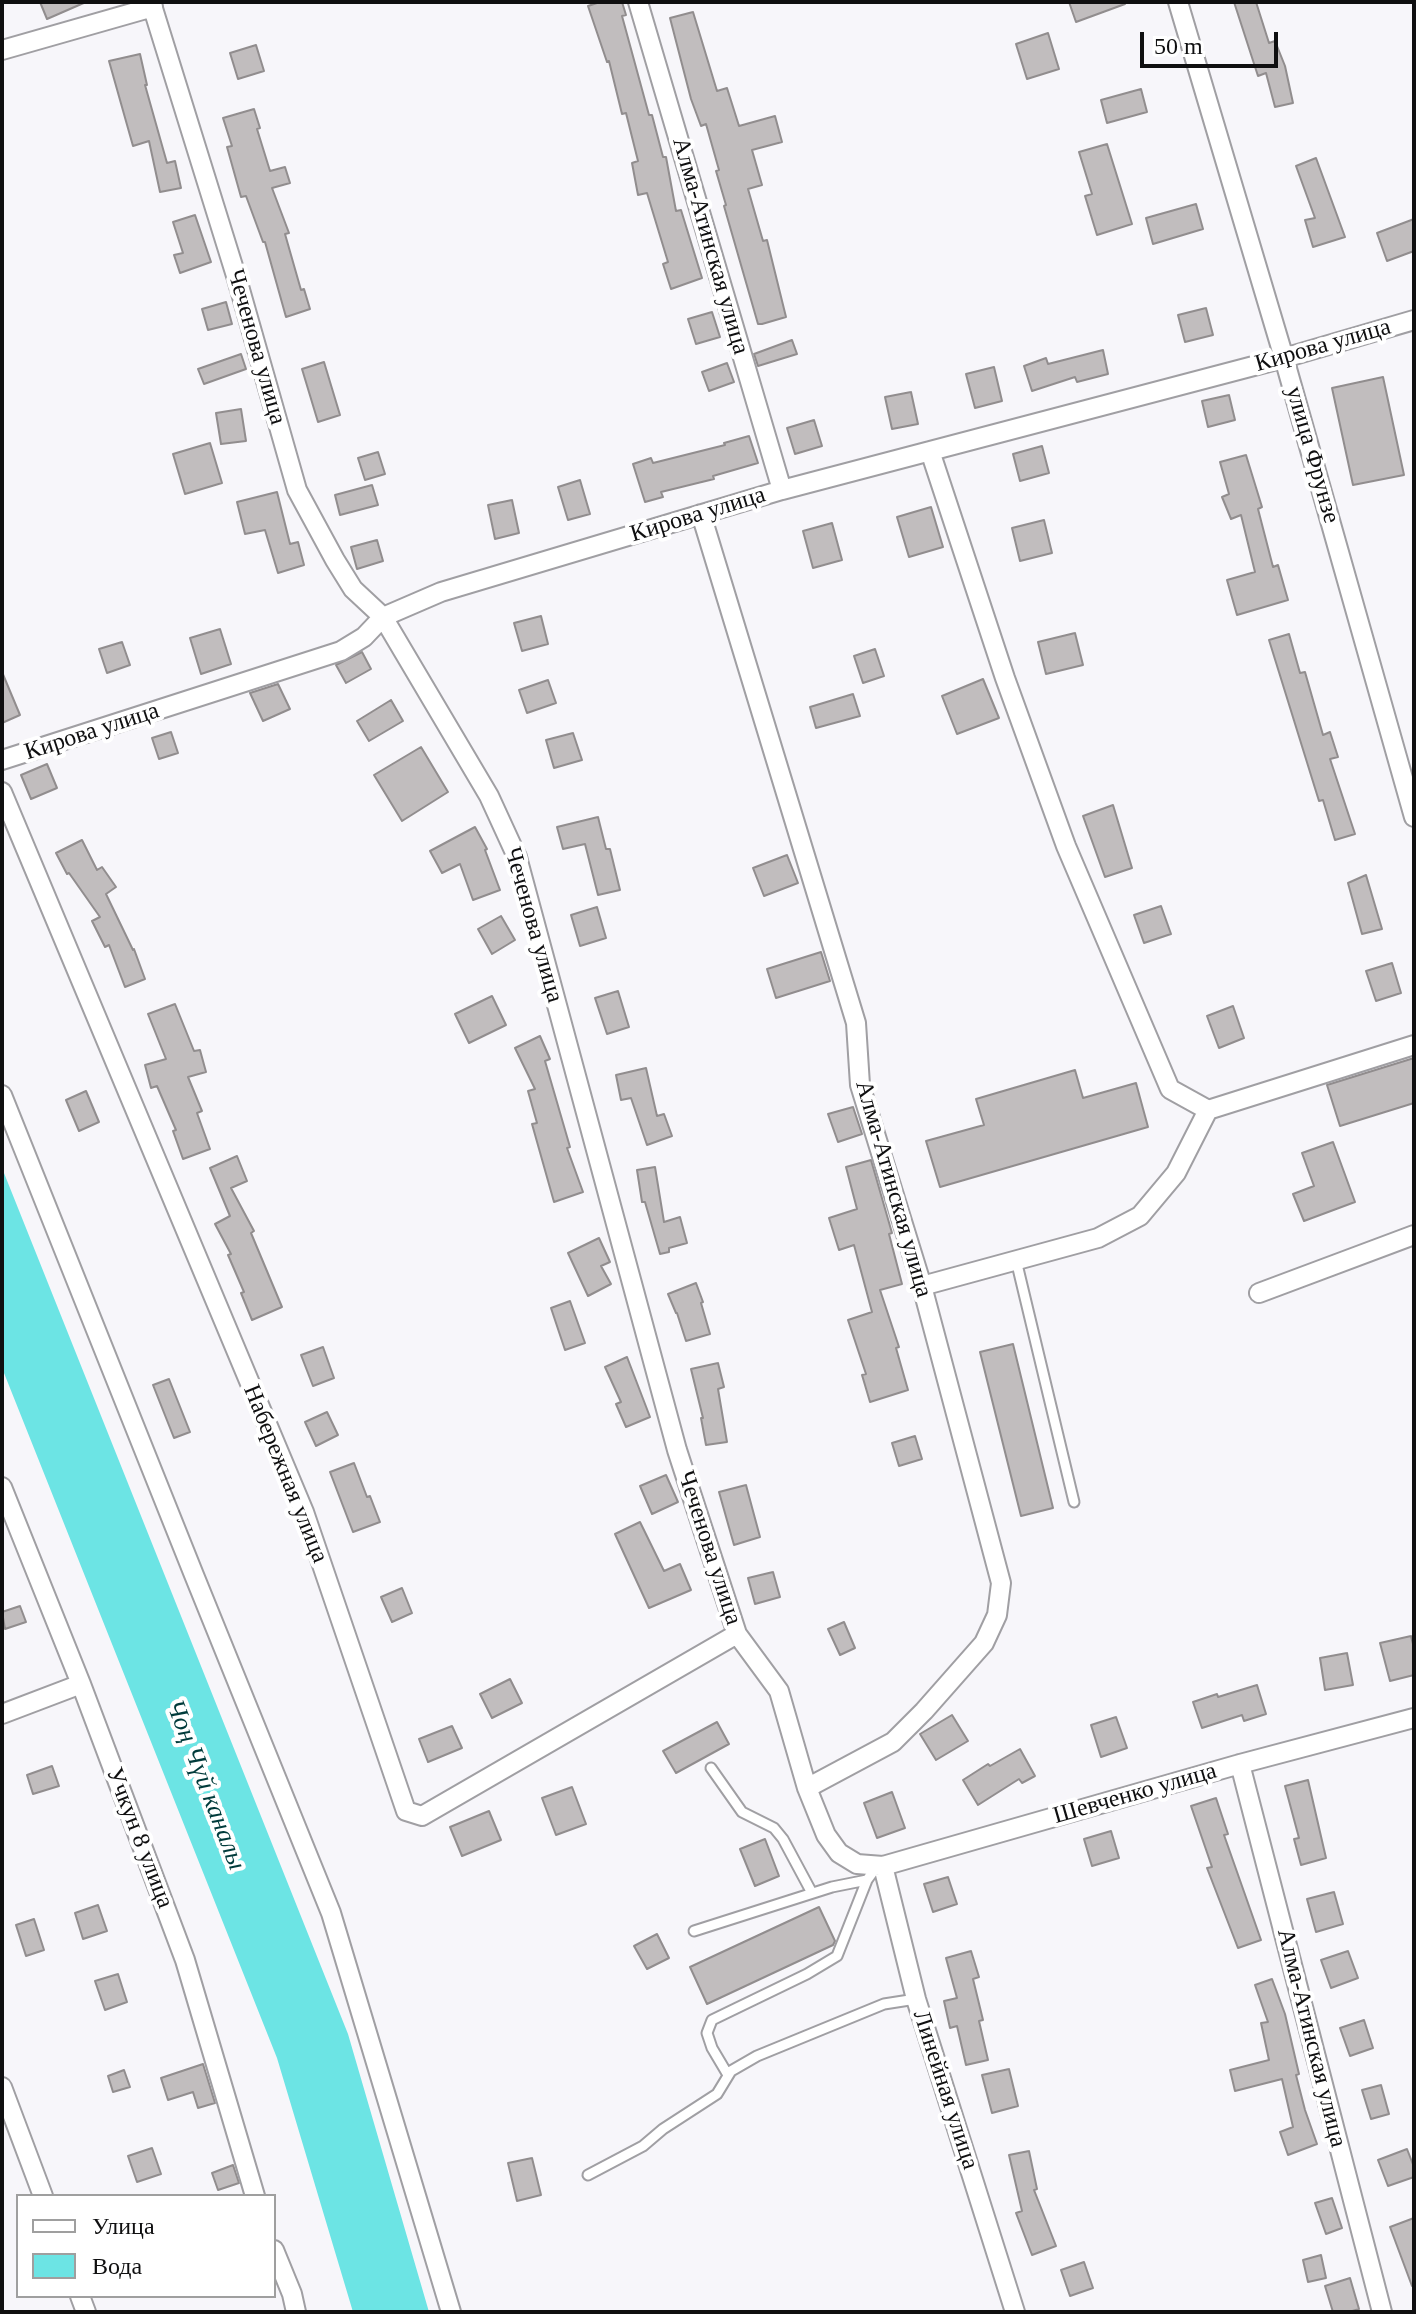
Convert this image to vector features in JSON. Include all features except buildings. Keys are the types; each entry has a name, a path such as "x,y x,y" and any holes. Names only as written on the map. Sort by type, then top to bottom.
{"street":[{"name":"Алма-Атинская улица","path":"638,2 782,490"},
{"name":"улица Фрунзе","path":"1178,2 1284,358 1414,817"},
{"name":"Чеченова улица","path":"2,50 152,4 237,279 297,490 353,589 383,617 489,796 517,857 677,1450 737,1634 779,1691 807,1788 826,1835 839,1853 871,1869"},
{"name":"Кирова улица","path":"2,760 341,651 364,637 383,617 441,592 782,490 1284,358 1414,320"},
{"path":"930,451 1005,678 1066,846 1170,1089 1208,1110"},
{"name":"Алма-Атинская улица","path":"701,514 856,1023 860,1085 922,1286 1001,1583 997,1615 984,1643 924,1711 893,1742 807,1788"},
{"name":"Набережная улица","path":"2,792 304,1512 406,1811 422,1816 737,1634"},
{"path":"922,1286 1098,1238 1140,1216 1176,1173 1208,1110 1414,1045"},
{"path":"2,1095 331,1913 451,2312"},
{"path":"1259,1293 1414,1235"},
{"name":"Учкун 8 улица","path":"2,1487 81,1684 185,1960 254,2194"},
{"path":"2,1714 81,1684"},
{"name":"Шевченко улица","path":"871,1869 1414,1718"},
{"name":"Алма-Атинская улица","path":"1240,1764 1382,2312"},
{"name":"Линейная улица","path":"871,1869 916,1999 1015,2312"},
{"path":"2,2087 42,2194"},
{"path":"276,2255 296,2312"}],"lane":[{"path":"1016,1260 1074,1502"},
{"path":"711,1768 742,1812 774,1828 783,1839 812,1893"},
{"path":"694,1931 812,1893 871,1869"},
{"path":"728,2075 707,2033 712,2020 837,1956 871,1869"},
{"path":"588,2175 643,2146 663,2129 717,2094 731,2071 757,2056 884,2004 916,1999"}],"water":[{"name":"Чоң Чүй каналы","path":"2,1168 348,2034 429,2312 353,2312 277,2058 2,1368"}]}
